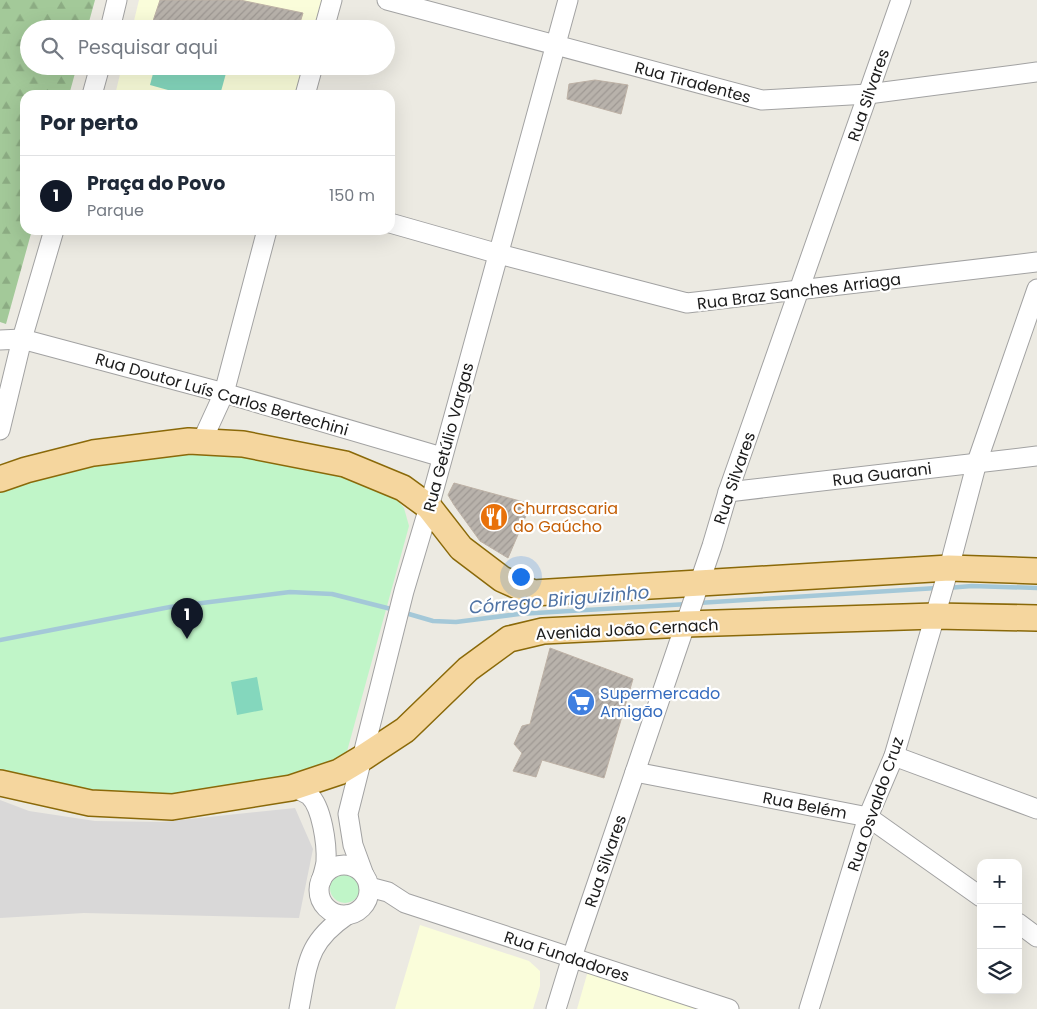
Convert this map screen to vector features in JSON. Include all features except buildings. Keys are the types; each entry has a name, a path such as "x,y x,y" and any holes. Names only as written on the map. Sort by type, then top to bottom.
{"main road":[{"path":"0,479 26,470 94,453 189,441 243,444 345,464 403,488 429,506 461,548 502,579 533,593 697,590 948,573 1037,571"},
{"name":"Avenida João Cernach","path":"0,784 90,803 172,807 291,788 339,772 364,757 405,730 468,669 509,639 543,631 687,619 938,608 1037,618"}],"street":[{"path":"112,20 117,0"},
{"path":"326,20 332,0"},
{"name":"Rua Tiradentes","path":"387,0 762,100 868,94 1037,72"},
{"name":"Rua Getúlio Vargas","path":"366,881 352,845 348,814 364,757 404,591 568,0"},
{"name":"Rua Silvares","path":"556,1009 697,590 728,492 901,0"},
{"path":"93,90 98,75"},
{"path":"306,90 311,75"},
{"name":"Rua Braz Sanches Arriaga","path":"395,223 499,254 687,303 1037,262"},
{"path":"0,430 22,339 53,235"},
{"path":"202,441 224,393 266,235"},
{"name":"Rua Osvaldo Cruz","path":"809,1009 868,817 894,756 948,573 977,462 1037,289"},
{"name":"Rua Doutor Luís Carlos Bertechini","path":"0,340 22,339 224,393 442,457"},
{"name":"Rua Guarani","path":"728,492 1037,456"},
{"path":"894,756 1037,809"},
{"name":"Rua Belém","path":"636,772 868,817 977,894"},
{"path":"291,788 308,794 314,801 324,830 326,862 319,889 320,898 330,911 338,914 353,913"},
{"path":"299,1009 308,965 314,948 331,926 353,913 367,900 366,881 352,867 345,866 331,870 321,881"},
{"name":"Rua Fundadores","path":"366,881 388,892 405,904"},
{"name":"Rua Fundadores","path":"353,913 381,904 405,904 729,1009"},
{"path":"1022,926 1037,937"}],"shaded area":[{"path":"139,0 325,0 320,20 134,20"},
{"path":"120,75 307,75 302,90 116,90"},
{"path":"0,800 29,811 95,821 161,822 295,808 313,849 299,918 84,913 0,918"},
{"path":"420,925 529,961 540,971 540,986 533,1009 395,1009"},
{"path":"588,971 715,1009 577,1009"}],"green space":[{"path":"0,0 95,0 89,20 20,20 20,75 75,75 70,90 20,90 20,235 31,235 6,324 0,322"},
{"path":"153,75 226,75 221,90 168,90 150,85"},
{"path":"192,447 317,464 389,491 404,508 409,526 346,755 326,768 207,795 121,797 0,774 0,488 34,476"},
{"path":"257,677 263,710 237,715 231,682"},
{"path":"345,873 351,874 359,882 359,894 351,902 345,903 339,902 331,894 330,888 331,882 339,874"}],"waterway":[{"name":"Córrego Biriguizinho","path":"947,588 972,586 1037,588"},
{"name":"Córrego Biriguizinho","path":"698,603 937,588"},
{"name":"Córrego Biriguizinho","path":"0,640 170,607 290,592 332,594 395,610"},
{"name":"Córrego Biriguizinho","path":"402,612 433,621 456,622 519,614 688,604"}],"place":[{"name":"Churrascaria do Gaúcho","path":"494,517"},
{"name":"Praça do Povo","path":"187,639"},
{"name":"Supermercado Amigão","path":"581,702"}]}
